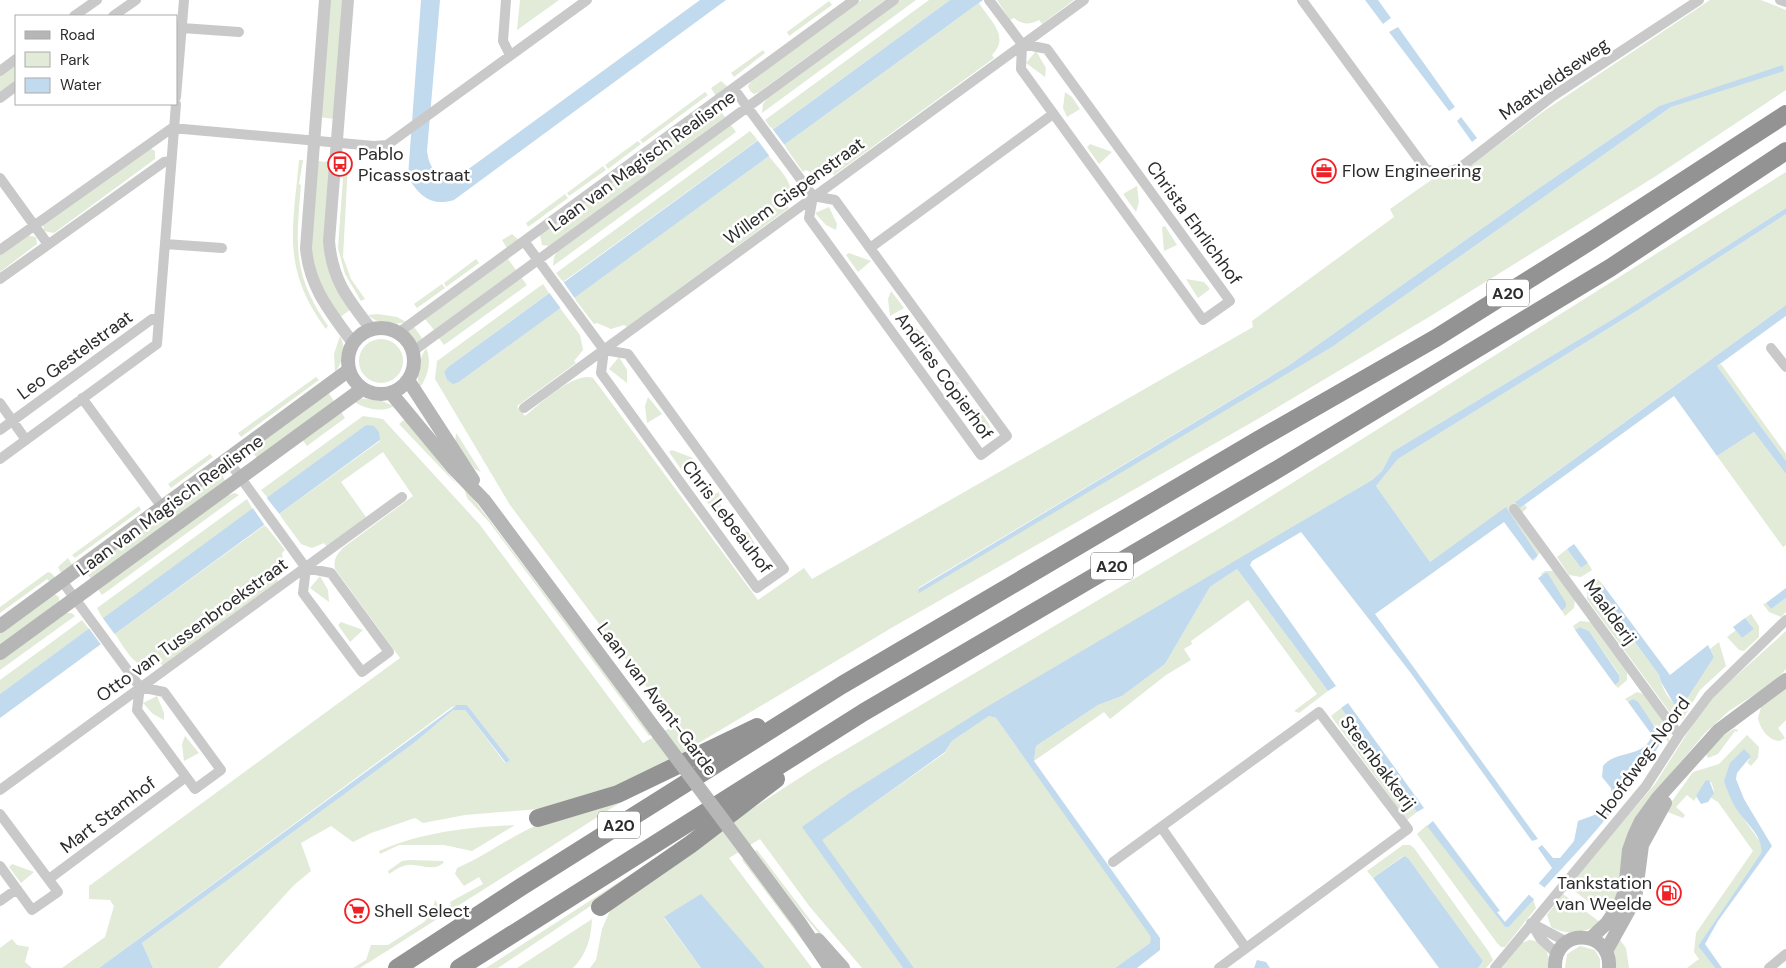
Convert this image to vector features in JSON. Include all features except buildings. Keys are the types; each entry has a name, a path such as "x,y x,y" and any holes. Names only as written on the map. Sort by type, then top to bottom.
{"highway":[{"name":"A20","path":"397,968 529,882 842,685 1258,440 1436,338 1592,240 1786,114"},
{"name":"A20","path":"459,968 864,712 1449,367 1610,268 1786,151"},
{"name":"A20","path":"538,818 618,794 842,685"},
{"name":"A20","path":"600,907 692,844 864,712"}],"main road":[{"path":"371,329 388,329 398,333 407,341 412,352 414,363 408,380 391,393 379,394 362,389 354,381 349,370 348,354 353,343 363,333 371,329"},
{"name":"Laan van Magisch Realisme","path":"0,626 349,370"},
{"name":"Laan van Avant-Garde","path":"408,380 484,500 799,922 830,968"},
{"name":"Laan van Magisch Realisme","path":"0,653 362,389"},
{"name":"Laan van Avant-Garde","path":"391,393 454,469 484,500"},
{"path":"1591,938 1606,923 1620,904 1625,891 1629,850 1642,820 1676,776 1719,730 1786,680"},
{"path":"1606,951 1635,899 1640,855 1645,836 1694,758"},
{"name":"Laan van Avant-Garde","path":"799,922 843,968"},
{"path":"1556,961 1567,942 1579,937 1591,938 1606,951 1609,968"}],"street":[{"path":"75,15 97,0"},
{"path":"114,15 136,0"},
{"path":"178,74 184,0"},
{"path":"325,0 306,239 307,258 318,294 353,343"},
{"path":"348,0 329,241 330,255 342,289 371,329"},
{"path":"506,0 503,41 510,55"},
{"path":"0,250 168,129 374,146 386,145 436,111 587,0"},
{"name":"Laan van Magisch Realisme","path":"398,333 854,0"},
{"name":"Laan van Magisch Realisme","path":"412,352 894,0"},
{"name":"Willem Gispenstraat","path":"524,408 1084,0"},
{"name":"Maatveldseweg","path":"1302,0 1425,168 1441,172 1461,167 1553,96 1699,0"},
{"path":"1780,0 1786,2"},
{"path":"990,1 1022,44"},
{"path":"182,28 239,32"},
{"name":"Christa Ehrlichhof","path":"1022,44 1047,49 1230,301 1203,320 1021,69 1022,44"},
{"path":"0,70 15,60"},
{"path":"0,98 15,87"},
{"path":"734,89 813,196"},
{"path":"0,459 157,344 176,105"},
{"path":"870,248 1053,114"},
{"path":"0,279 47,243 164,162 171,162"},
{"path":"0,178 47,243"},
{"name":"Andries Copierhof","path":"813,196 835,200 1007,436 981,455 809,218 813,196"},
{"path":"524,241 604,350"},
{"path":"165,244 222,248"},
{"name":"Leo Gestelstraat","path":"0,430 152,319 158,319"},
{"path":"1772,348 1786,367"},
{"name":"Chris Lebeauhof","path":"604,350 628,354 784,569 757,588 601,373 604,350"},
{"path":"82,398 162,507"},
{"path":"0,403 13,421"},
{"name":"Leo Gestelstraat","path":"13,421 26,440"},
{"path":"227,459 242,477 306,568 303,593 362,672 389,652 331,573 306,568"},
{"name":"Otto van Tussenbroekstraat","path":"0,790 402,497"},
{"name":"Maalderij","path":"1514,509 1679,735"},
{"path":"62,581 140,687 137,710 195,789 221,770 164,692 140,687"},
{"name":"Hoofdweg-Noord","path":"1495,968 1646,786 1679,735 1709,695 1786,620"},
{"name":"Steenbakkerij","path":"1112,862 1319,712 1408,829 1219,968"},
{"name":"Mart Stamhof","path":"48,879 186,777"},
{"path":"0,814 58,892 32,910 0,866"},
{"path":"1161,826 1246,948"},
{"path":"0,901 17,889"},
{"path":"1531,923 1567,942"},
{"path":"1531,923 1556,961"},
{"path":"1769,968 1786,954"}],"green space":[{"path":"329,0 343,0 334,119 319,117"},
{"path":"520,0 559,0 517,30"},
{"path":"861,0 885,0 759,92 754,94 750,91 748,86 752,80"},
{"path":"900,0 916,0 762,113 763,104 769,96"},
{"path":"929,0 950,0 772,130 765,120"},
{"path":"997,0 1074,0 1042,24 1039,20 1026,24 1014,18 1010,20"},
{"path":"1710,0 1761,0 1786,10 1786,90 1656,176 1429,317 1256,420 893,627 665,763 625,784 539,809 465,815 423,823 415,818 371,833 353,842 331,826 301,843 311,871 294,885 218,968 153,968 142,943 414,743 453,710 465,710 505,763 510,760 467,705 452,707 99,968 62,968 105,937 114,906 110,900 89,899 89,886 400,658 335,569 336,557 344,547 413,496 383,452 341,482 366,517 327,547 324,543 312,548 301,544 279,514 380,441 366,425 268,498 261,490 363,416 383,419 480,525 643,743 675,725 510,505 435,379 437,361 543,284 549,293 448,367 444,372 447,380 459,382 560,308 580,335 583,350 574,361 576,363 517,406 525,416 548,397 568,384 577,379 593,378 758,600 804,568 812,579 1253,327 1252,321 1394,217 1390,209 1434,178 1454,175 1466,169 1544,111","holes":["1783,66 1671,107 1332,347 919,592 918,588 1288,366 1529,195 1659,106"]},
{"path":"829,1 832,5 789,36 787,32"},
{"path":"979,3 993,22 999,35 997,48 992,55 994,58 834,175 832,172 818,176 806,170 803,172 784,145"},
{"path":"763,50 765,53 734,77 731,73"},
{"path":"1036,51 1046,68 1045,77 1026,63"},
{"path":"15,64 15,81 0,92 0,75"},
{"path":"721,81 728,87 716,96 711,88"},
{"path":"705,92 708,95 643,143 640,140"},
{"path":"1065,92 1072,97 1080,109 1067,117 1063,108"},
{"path":"716,106 725,117 549,246 542,245 540,235"},
{"path":"730,124 736,132 553,266 554,257 558,250"},
{"path":"750,131 758,140 563,282 556,273"},
{"path":"638,141 641,144 608,169 605,165"},
{"path":"1090,144 1112,152 1099,164 1087,147"},
{"path":"148,147 155,151 155,159 54,233 44,231 43,224"},
{"path":"769,156 783,173 790,186 790,198 786,205 789,208 627,327 624,325 611,329 597,323 594,324 574,298"},
{"path":"299,160 303,160 299,184 301,185 298,225 299,258 308,290 328,326 326,329 302,287 296,267 293,248 293,228"},
{"path":"316,161 331,162 326,215 351,309 339,318 324,296 310,253"},
{"path":"344,164 348,164 343,257 351,279 365,299 361,301 345,274 338,248"},
{"path":"603,166 606,170 569,196 567,193"},
{"path":"1786,172 1786,208 1613,319 1392,452 1382,471 1372,480 1214,574 803,827 903,968 862,968 810,907 760,839 729,858 812,968 765,968 701,895 664,918 701,968 590,968 596,960 602,929 612,906 673,860 818,766 1235,519"},
{"path":"1137,186 1139,202 1136,212 1123,194"},
{"path":"565,194 568,198 528,227 526,223"},
{"path":"829,207 837,224 836,230 826,225 815,213"},
{"path":"1786,214 1786,305 1516,501 1520,508 1525,505 1527,508 1516,518 1541,551 1537,557 1537,554 1506,508 1430,562 1376,486 1398,459 1638,310"},
{"path":"1165,226 1177,245 1164,251 1162,227"},
{"path":"512,234 519,240 507,248 502,240"},
{"path":"26,235 36,237 37,244 0,272 0,254"},
{"path":"849,253 871,261 858,272 846,255"},
{"path":"476,259 479,263 446,287 444,283"},
{"path":"508,259 516,270 434,330 425,319"},
{"path":"521,277 527,285 444,345 438,337"},
{"path":"1186,279 1204,282 1210,289 1198,298"},
{"path":"442,284 445,288 417,308 414,304"},
{"path":"891,291 904,308 890,316 888,299"},
{"path":"378,314 397,317 406,322 386,323 376,321 368,315"},
{"path":"414,327 422,338 415,344 407,332"},
{"path":"916,328 925,336 930,346 906,339"},
{"path":"340,336 343,345 343,355 335,373 334,354"},
{"path":"385,339 397,345 402,352 402,370 397,377 390,382 377,383 365,377 360,370 359,357 365,345 372,340"},
{"path":"426,348 429,358 428,368 420,387 418,367"},
{"path":"619,357 627,370 627,383 609,369"},
{"path":"1721,364 1786,454 1786,461 1717,366"},
{"path":"938,375 960,383 947,394 935,377"},
{"path":"316,377 319,380 241,437 238,433"},
{"path":"327,390 335,403 258,459 249,448"},
{"path":"648,397 662,414 647,423 645,406"},
{"path":"360,398 382,401 394,406 379,410 368,408 353,401"},
{"path":"979,409 990,428 977,434 975,410"},
{"path":"340,410 345,418 307,446 301,438"},
{"path":"405,419 458,486 399,424"},
{"path":"1754,432 1786,474 1786,545 1783,547 1717,456"},
{"path":"456,434 481,472 475,469 455,442"},
{"path":"672,450 693,458 681,469 669,452"},
{"path":"210,454 213,457 171,488 168,484"},
{"path":"218,473 222,474 225,481 92,580 83,569"},
{"path":"463,485 651,735 649,736 489,522 467,498"},
{"path":"719,492 721,507 718,517 705,499"},
{"path":"235,493 239,495 102,595 97,588 219,498"},
{"path":"247,499 253,510 103,619 97,608"},
{"path":"139,506 141,510 75,558 72,555"},
{"path":"265,525 285,550 282,553 284,568 276,578 279,582 163,666 160,663 152,666 139,664 128,654 115,634"},
{"path":"744,532 748,532 759,551 745,557"},
{"path":"1567,549 1581,568 1588,563 1592,570 1581,577 1569,575 1557,557"},
{"path":"68,558 73,566 61,573 58,567"},
{"path":"1237,569 1328,691 1299,713 1294,711 1317,694 1248,600 1191,641 1192,644 1184,649 1191,660 1166,675 1110,719 1104,712 1034,761 1036,746 1098,705 1122,696 1165,664 1210,587"},
{"path":"1545,571 1554,571 1575,600 1574,608 1565,616 1562,611 1566,607 1547,572 1542,576 1541,574"},
{"path":"48,572 56,578 50,582 47,579 0,613 0,607"},
{"path":"320,576 328,590 329,602 310,588"},
{"path":"1598,579 1603,585 1596,590 1659,675 1666,693 1675,703 1679,705 1714,657 1710,649 1719,642 1726,666 1700,690 1683,719 1674,718 1587,599 1587,590"},
{"path":"54,594 59,597 59,603 0,648 0,630"},
{"path":"1786,598 1786,612 1781,617 1769,612 1763,604 1766,603 1771,609"},
{"path":"63,613 72,613 75,616 0,670 0,658"},
{"path":"1751,614 1759,626 1759,637 1744,651 1739,650 1727,637 1736,630 1742,638 1754,629 1745,618"},
{"path":"82,620 89,629 0,694 0,680"},
{"path":"1580,621 1591,622 1627,672 1627,680 1618,688 1615,685 1619,682 1619,674 1589,631 1580,627 1575,630 1573,626"},
{"path":"341,622 363,630 350,642 338,625"},
{"path":"1786,631 1786,669 1774,682 1729,711 1705,733 1659,788 1609,913 1598,909 1568,886 1655,784 1707,702"},
{"path":"1786,688 1786,720 1778,728 1785,738 1780,741 1772,739 1766,734 1758,718 1761,707"},
{"path":"1637,692 1643,694 1668,728 1669,743 1633,699 1628,702 1625,699"},
{"path":"157,696 164,713 164,720 153,714 143,703"},
{"path":"1341,708 1417,812 1407,820 1331,716"},
{"path":"989,716 996,718 1152,937 1150,943 1115,968 914,968 821,840 945,753 952,741"},
{"path":"1734,729 1738,730 1737,732 1735,731 1718,754 1708,758 1706,754 1721,737"},
{"path":"1747,735 1759,747 1758,758 1751,766 1747,762 1750,759 1730,763 1736,808 1761,843 1761,853 1698,946 1715,968 1687,968 1699,959 1694,952 1696,933 1753,851 1718,802 1711,798 1714,790 1711,782 1705,781 1694,801 1687,795 1676,807 1685,815 1683,818 1665,811 1693,772 1719,764"},
{"path":"185,736 199,753 184,761 182,744"},
{"path":"640,790 360,968 353,968 366,960 371,945 388,945 424,922 432,913 435,900 442,910 451,905 450,902 483,884 479,877 464,886 455,874 457,868 542,823"},
{"path":"515,825 472,851 444,845 399,845 380,854 379,851 429,835 480,827"},
{"path":"1427,825 1505,927 1509,927 1533,899 1536,908 1505,947 1501,947 1497,943 1417,834"},
{"path":"1403,845 1410,845 1414,848 1489,952 1493,960 1486,968 1478,968 1483,961 1408,858 1403,856 1373,878 1367,871"},
{"path":"757,850 811,921 851,968 848,968 800,911 755,851"},
{"path":"656,858 610,893 498,968 486,968"},
{"path":"744,858 826,968 823,968 742,860"},
{"path":"402,861 444,862 434,867 407,865 389,874 388,871"},
{"path":"12,864 34,872 21,883 9,867"},
{"path":"1563,894 1601,923 1589,929 1576,932 1563,932 1551,927 1547,915"},
{"path":"592,919 591,933 587,945 582,957 573,968 517,968"},
{"path":"1617,936 1626,948 1629,968 1615,968 1613,952"},
{"path":"12,939 17,945 29,947 25,962 32,968 0,968 0,948"},
{"path":"1529,940 1543,946 1549,958 1549,968 1502,968 1522,943"},
{"path":"1580,946 1595,950 1600,959 1600,968 1565,968 1567,954"}],"water":[{"path":"421,0 440,0 427,151 434,170 443,175 455,175 463,173 700,0 726,0 454,200 439,202 432,201 421,194 408,176"},
{"path":"950,0 983,0 459,382 453,384 447,380 444,372 448,367"},
{"path":"1365,0 1378,0 1391,18 1383,24"},
{"path":"1398,27 1455,107 1449,111 1389,32"},
{"path":"1783,65 1784,71 1671,107 1332,347 919,593 918,589 1288,366 1529,195 1659,106"},
{"path":"1461,117 1477,138 1472,142 1457,121"},
{"path":"1786,208 1786,214 1638,310 1398,459 1376,486 1430,562 1506,507 1537,554 1537,557 1532,560 1504,522 1375,614 1538,839 1532,841 1410,672 1301,532 1252,561 1250,565 1336,686 1328,691 1237,569 1210,587 1165,664 1122,696 1098,705 1036,746 1034,761 1160,938 1160,950 1137,968 1115,968 1150,943 1151,937 996,718 989,716 952,741 945,752 822,840 914,968 903,968 802,827 848,794 985,708 1372,480 1382,471 1392,452 1613,319"},
{"path":"1786,305 1786,316 1717,366 1786,461 1786,474 1754,432 1717,456 1674,396 1520,508 1515,502"},
{"path":"366,425 374,426 379,432 380,440 0,718 0,694"},
{"path":"1574,544 1588,563 1581,568 1567,549"},
{"path":"1547,572 1566,603 1566,607 1562,611 1538,578"},
{"path":"1603,585 1670,675 1708,645 1714,657 1684,703 1674,704 1659,675 1596,589"},
{"path":"1786,588 1786,598 1771,609 1766,603"},
{"path":"1745,618 1754,629 1742,638 1733,627"},
{"path":"1580,627 1589,631 1619,675 1619,682 1615,685 1575,630"},
{"path":"1633,699 1638,702 1663,739 1630,789 1611,813 1509,927 1505,927 1427,826 1433,821 1500,911 1497,912 1505,922 1552,868 1538,848 1542,845 1553,858 1560,858 1574,841 1578,821 1597,814 1612,796 1611,788 1602,777 1603,766 1615,757 1637,751 1648,743 1652,735 1628,702"},
{"path":"1348,703 1424,808 1417,812 1341,708"},
{"path":"457,705 467,705 510,760 506,763 465,710 453,710 414,743 142,943 153,968 99,968"},
{"path":"1744,749 1751,756 1737,773 1736,779 1744,799 1772,846 1718,921 1705,944 1722,968 1715,968 1698,946 1761,853 1760,841 1735,807 1724,781 1730,763"},
{"path":"1709,780 1714,793 1708,802 1701,804 1696,796 1705,781"},
{"path":"1404,856 1408,858 1483,961 1478,968 1439,968 1373,878"},
{"path":"701,894 765,968 701,968 664,917"},
{"path":"1257,960 1266,962 1270,968 1254,968"}],"pier":[{"path":"771,127 786,147 771,158 756,138"},
{"path":"562,280 576,300 562,310 548,291"},
{"path":"266,497 281,516 266,527 252,507"},
{"path":"102,617 116,636 102,646 88,627"},
{"path":"1537,882 1545,888 1535,900 1527,893"}],"place":[{"name":"Pablo Picassostraat","path":"340,164"},
{"name":"Flow Engineering","path":"1324,171"},
{"name":"Tankstation van Weelde","path":"1669,893"},
{"name":"Shell Select","path":"357,911"}]}
